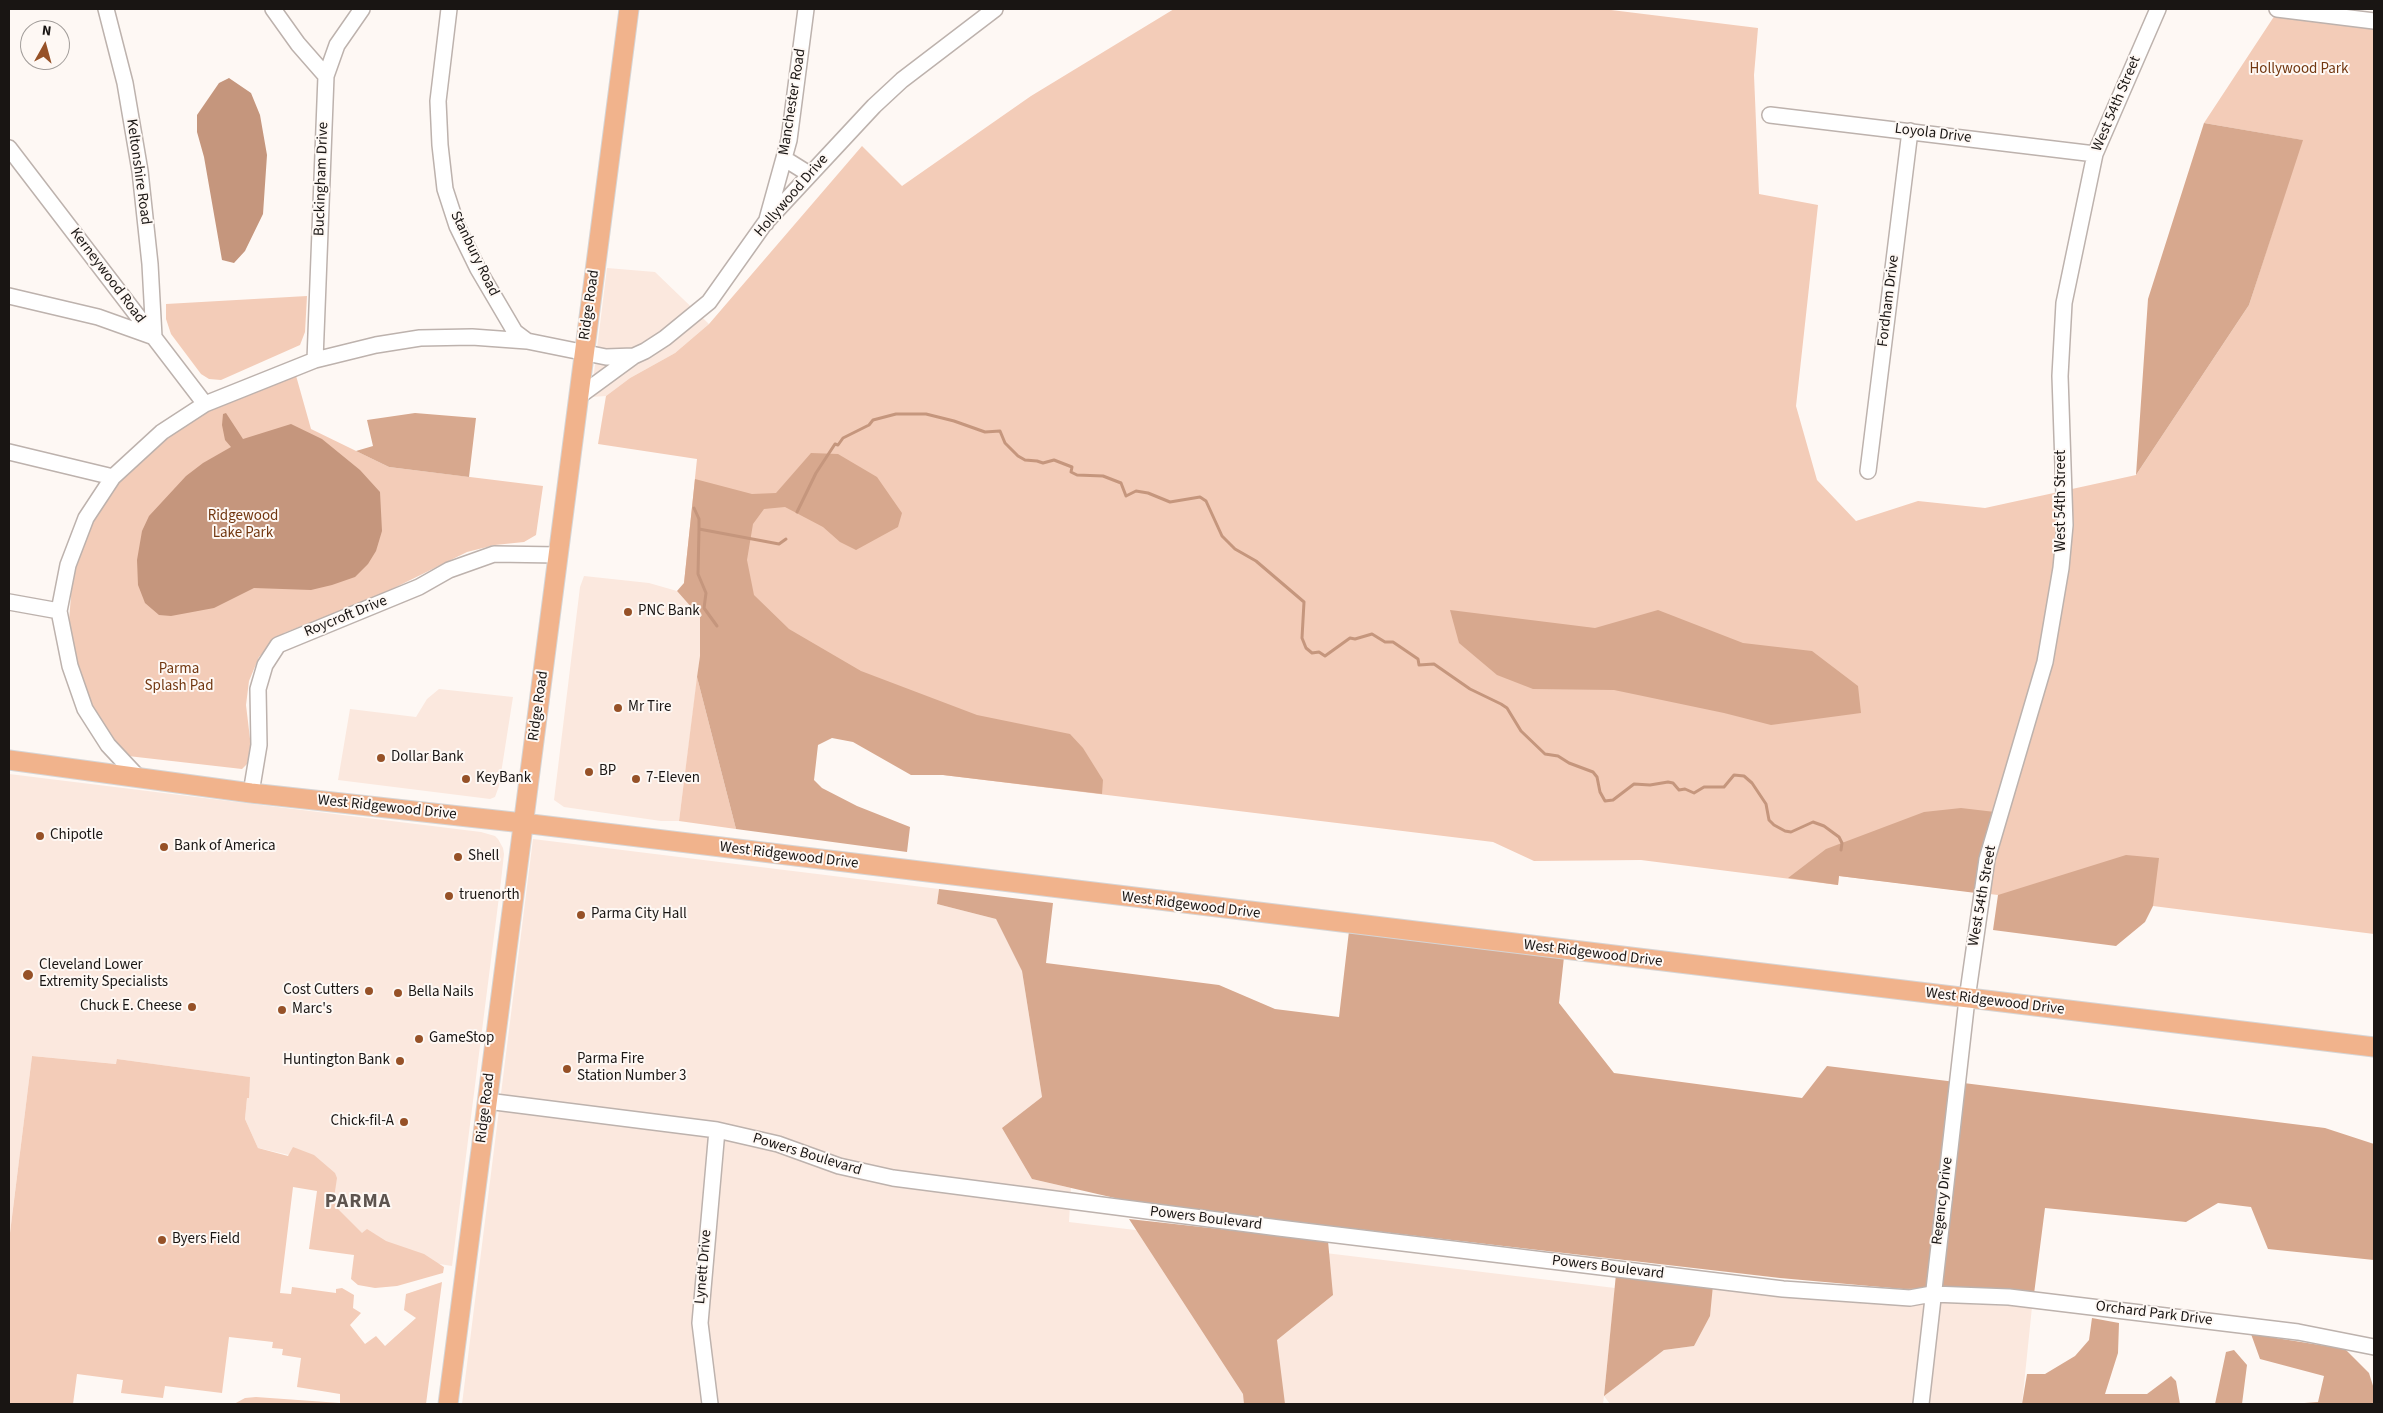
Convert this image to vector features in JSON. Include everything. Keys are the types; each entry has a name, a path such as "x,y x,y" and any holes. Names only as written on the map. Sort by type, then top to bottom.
{"main road":[{"name":"Ridge Road","path":"448,1404 629,9"},
{"name":"West Ridgewood Drive","path":"9,760 138,776 251,793 523,823 2374,1047"}],"street":[{"name":"Keltonshire Road","path":"106,9 125,83 140,171 150,264 154,338"},
{"path":"273,9 298,44 326,76"},
{"name":"Buckingham Drive","path":"315,360 326,76 337,45 362,9"},
{"name":"Stanbury Road","path":"450,9 438,101 440,145 446,188 457,226 478,269 514,332 527,341"},
{"name":"Manchester Road","path":"766,223 785,159 806,9"},
{"name":"Hollywood Drive","path":"59,611 68,565 86,518 113,476 162,432 205,404 315,360 376,345 420,338 472,337 527,341 606,357 634,356 665,338 709,302 766,223 848,132 902,80 995,9"},
{"name":"West 54th Street","path":"1967,999 1987,859 2044,662 2061,568 2065,525 2060,376 2064,303 2095,154 2158,9"},
{"path":"2277,9 2374,21"},
{"name":"Loyola Drive","path":"1770,115 2095,154"},
{"name":"Fordham Drive","path":"1868,471 1910,131"},
{"name":"Kerneywood Road","path":"9,148 205,404"},
{"path":"785,159 809,174"},
{"path":"9,296 98,317 154,338"},
{"path":"578,397 634,356"},
{"path":"9,452 113,476"},
{"name":"Roycroft Drive","path":"251,793 259,745 258,689 265,665 278,645 419,587 449,570 494,554 559,555"},
{"path":"9,602 59,611 70,666 85,709 108,745 138,776"},
{"name":"Regency Drive","path":"1921,1404 1967,999"},
{"name":"Powers Boulevard","path":"487,1101 716,1130 778,1144 839,1166 893,1178 1279,1228 1783,1289 1910,1298 1932,1294"},
{"name":"Lynett Drive","path":"710,1404 700,1323 716,1130"},
{"name":"Orchard Park Drive","path":"1932,1294 2009,1297 2205,1320 2298,1332 2374,1346"}],"shaded area":[{"path":"229,78 251,93 260,115 267,155 263,214 245,251 234,263 222,260 204,157 197,132 197,115 219,83"},
{"path":"2204,123 2303,140 2249,305 2136,475 2148,299"},
{"path":"607,268 655,272 709,324 675,353 630,378 606,396 591,397"},
{"path":"226,413 243,439 291,424 322,439 360,470 380,492 382,531 376,551 368,564 355,577 332,585 311,590 254,588 214,608 171,616 159,615 145,603 138,585 137,560 142,531 149,516 186,476 203,463 231,447 225,440 222,425 223,414"},
{"path":"415,413 476,418 469,477 389,467 356,451 373,446 367,420"},
{"path":"811,453 838,454 877,477 902,513 898,527 856,550 840,542 823,527 785,507 764,509 753,524 747,560 754,595 789,629 861,671 977,715 1070,734 1083,748 1103,780 1102,794 943,775 911,775 853,742 832,738 818,745 814,780 822,788 857,806 910,827 907,852 736,829 697,677 700,656 700,617 677,591 684,583 695,479 752,494 776,493"},
{"path":"584,576 649,583 677,591 700,617 700,657 679,821 661,821 564,807 554,800 580,587"},
{"path":"1450,610 1595,628 1658,610 1743,643 1812,651 1858,686 1861,713 1771,725 1614,690 1533,689 1497,675 1459,643"},
{"path":"439,689 513,697 499,786 495,797 490,799 338,780 350,709 416,717 427,699"},
{"path":"9,774 481,832 495,836 498,839 504,854 452,1266 376,1254 344,1234 302,1158 258,1148 245,1119 249,1077 117,1059 117,1064 32,1056 9,1241"},
{"path":"1961,808 1995,812 1976,893 1839,876 1838,885 1788,878 1826,849 1924,812"},
{"path":"533,839 939,889 937,904 996,919 1022,971 1042,1097 1032,1179 1071,1188 1069,1222 1615,1288 1604,1395 1664,1350 1694,1346 1713,1285 1800,1296 2032,1307 2022,1404 1610,1404 1604,1396 1603,1404 462,1404"},
{"path":"2126,855 2159,858 2153,906 2145,922 2116,946 1993,930 1998,895"},
{"path":"939,889 1053,903 1046,963 1219,985 1275,1009 1339,1017 1349,931 1564,957 1559,1003 1614,1073 1802,1098 1827,1066 2325,1128 2374,1144 2374,1260 2268,1249 2251,1207 2218,1203 2186,1222 2045,1208 2034,1294 1982,1288 1903,1289 1780,1278 1141,1204 1032,1179 1002,1128 1042,1097 1022,971 996,919 937,904"},
{"path":"1129,1219 1328,1241 1333,1295 1277,1340 1285,1404 1244,1404 1243,1394"},
{"path":"1616,1274 1713,1285 1710,1316 1694,1346 1664,1350 1604,1396"},
{"path":"2092,1318 2119,1323 2118,1353 2105,1394 2147,1394 2171,1376 2176,1381 2180,1404 2022,1404 2027,1374 2045,1374 2075,1356 2089,1340"},
{"path":"2251,1334 2345,1349 2369,1373 2374,1389 2374,1404 2291,1404 2318,1402 2324,1376 2260,1359"},
{"path":"2234,1350 2247,1365 2242,1404 2215,1404 2226,1352"}],"green space":[{"name":"Hollywood Park","path":"1174,9 1603,9 1758,28 1754,75 1759,194 1818,205 1796,406 1817,480 1856,521 1918,501 1985,508 2136,475 2249,305 2302,140 2204,123 2275,15 2374,29 2374,934 2153,906 1998,895 1839,876 1838,885 1641,860 1534,861 1493,842 943,775 684,583 697,459 598,444 606,396 630,378 675,353 709,324 862,146 902,186 1031,96"},
{"path":"307,296 305,332 300,345 221,380 209,379 201,374 171,334 166,319 166,304"},
{"name":"Ridgewood Lake Park","path":"295,372 311,429 389,467 543,486 536,535 524,542 495,545 467,552 382,594 284,633 259,657 249,681 246,705 251,747 247,764 242,769 128,756 109,735 93,708 76,669 69,621 73,570 86,529 118,480 142,456 212,408"},
{"path":"697,677 736,829 679,821"},
{"path":"32,1056 116,1064 117,1059 250,1077 245,1119 258,1148 288,1156 293,1147 314,1155 335,1173 337,1178 334,1198 338,1209 362,1233 367,1229 386,1241 424,1254 444,1267 443,1273 397,1286 375,1288 358,1285 351,1279 354,1255 309,1249 317,1191 293,1187 280,1293 291,1294 292,1287 336,1293 336,1289 342,1288 354,1295 353,1308 361,1313 350,1325 365,1344 376,1336 385,1346 416,1318 404,1310 406,1294 442,1282 426,1404 234,1404 245,1398 256,1397 340,1403 340,1394 297,1387 301,1358 282,1355 283,1349 272,1348 273,1342 229,1337 222,1393 165,1386 163,1398 121,1393 123,1380 77,1374 73,1404 9,1404 9,1241"}],"waterway":[{"path":"797,512 816,473 835,444 838,445 843,438 869,425 873,420 896,414 926,414 985,432 1000,431 1005,443 1025,460 1043,463 1054,460 1072,467 1071,472 1077,475 1103,476 1121,483 1126,496 1136,491 1148,493 1170,502 1200,497 1206,501 1222,536 1235,549 1256,561 1304,602 1302,638 1306,648 1312,653 1319,652 1325,656 1350,638 1355,639 1372,634 1385,642 1393,642 1418,659 1419,665 1434,664 1470,689 1507,708 1521,731 1545,754 1558,756 1569,763 1593,772 1597,777 1600,792 1605,801 1613,800 1634,784 1650,785 1668,782 1673,783 1679,790 1685,789 1694,793 1704,787 1724,787 1734,775 1744,776 1752,783 1766,804 1769,820 1774,825 1791,832 1813,822 1824,826 1839,837 1842,843 1841,850"},
{"path":"694,508 699,519 699,529 779,544 786,539"},
{"path":"699,529 698,574 706,593 704,608 717,626"}],"place":[{"name":"PNC Bank","path":"628,612"},
{"name":"Mr Tire","path":"618,708"},
{"name":"Dollar Bank","path":"381,758"},
{"name":"BP","path":"589,772"},
{"name":"KeyBank","path":"466,779"},
{"name":"7-Eleven","path":"636,779"},
{"name":"Chipotle","path":"40,836"},
{"name":"Bank of America","path":"164,847"},
{"name":"Shell","path":"458,857"},
{"name":"truenorth","path":"449,896"},
{"name":"Parma City Hall","path":"581,915"},
{"name":"Cleveland Lower Extremity Specialists","path":"28,975"},
{"name":"Cost Cutters","path":"369,991"},
{"name":"Bella Nails","path":"398,993"},
{"name":"Chuck E. Cheese","path":"192,1007"},
{"name":"Marc's","path":"282,1010"},
{"name":"GameStop","path":"419,1039"},
{"name":"Huntington Bank","path":"400,1061"},
{"name":"Parma Fire Station Number 3","path":"567,1069"},
{"name":"Chick-fil-A","path":"404,1122"},
{"name":"Byers Field","path":"162,1240"}],"district":[{"name":"PARMA","path":"358,1203"}],"park label":[{"name":"Parma Splash Pad","path":"179,678"}]}
